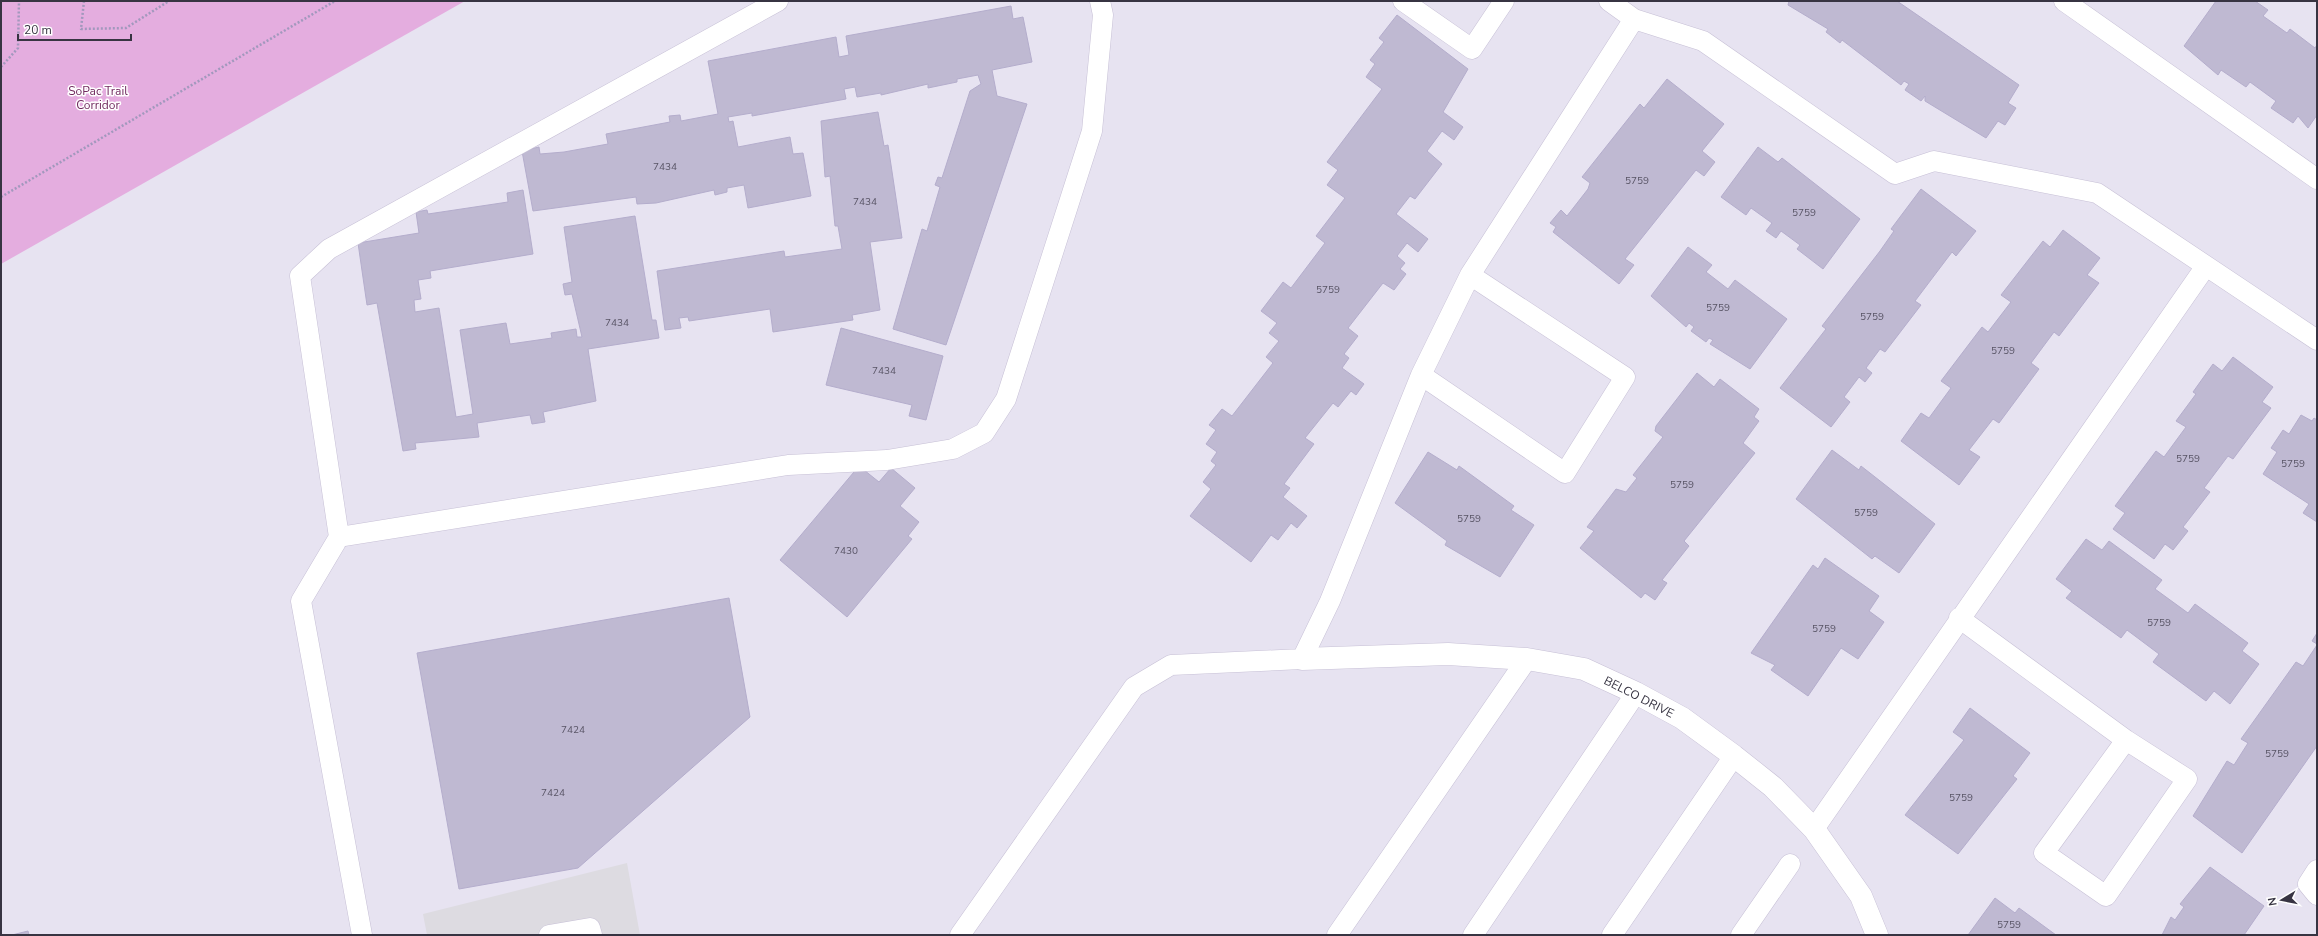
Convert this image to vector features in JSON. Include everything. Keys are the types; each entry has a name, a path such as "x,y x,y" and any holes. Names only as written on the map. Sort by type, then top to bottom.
{"street":[{"name":"BELCO DRIVE","path":"1302,659 1448,654 1527,659 1584,669 1636,693 1682,718 1773,787 1814,829 1861,896 1877,935"}],"lane":[{"path":"362,935 302,601 339,537 300,276 329,249 778,1"},
{"path":"339,537 788,465 888,460 953,449 984,433 1006,399 1092,131 1103,15 1100,1"},
{"path":"1403,1 1472,49 1504,1"},
{"path":"1609,1 1634,19 1703,41 1895,174 1934,160 2097,193 2317,340"},
{"path":"2064,1 2317,179"},
{"path":"960,935 1134,687 1170,665 1302,659 1330,600 1421,375 1470,275 1634,19"},
{"path":"1814,829 2206,266"},
{"path":"1421,375 1565,473 1625,377 1470,275"},
{"path":"1960,618 2126,740 2187,779 2106,896 2044,853 2126,740"},
{"path":"1337,935 1527,659"},
{"path":"1473,935 1636,693"},
{"path":"1612,935 1734,756"},
{"path":"1741,935 1790,864"},
{"path":"2317,870 2308,884 2317,895"},
{"path":"549,935 590,928 592,935"}],"path":[{"path":"1,67 18,48 19,1"},
{"path":"84,1 81,29 126,28 169,1"},
{"path":"1,196 335,1"}],"green space":[{"name":"SoPac Trail Corridor","path":"1,1 465,1 1,264"}],"shaded area":[{"path":"627,863 640,935 427,935 423,914"}],"building":[{"path":"1789,1 1897,1 2019,85 2008,103 2016,108 2005,125 1998,121 1986,138 1925,101 1925,96 1921,101 1905,90 1909,84 1904,81 1901,85 1842,40 1840,43 1826,32 1828,29 1788,5"},
{"path":"2216,1 2255,1 2268,10 2263,16 2287,33 2290,29 2315,48 2317,45 2317,115 2308,128 2298,116 2293,123 2271,108 2276,101 2250,82 2246,87 2221,70 2218,75 2184,46"},
{"path":"1011,6 1013,19 1023,17 1032,62 992,70 997,96 1027,104 946,345 893,329 922,229 927,231 940,187 935,185 938,177 942,178 970,91 981,84 978,75 957,79 957,82 928,88 928,84 881,95 881,93 857,97 855,87 844,89 846,99 752,116 752,113 728,117 729,122 733,121 738,147 790,137 793,154 803,153 811,196 748,208 744,185 727,188 727,192 715,195 714,190 656,203 637,204 636,197 533,211 522,151 539,147 540,154 564,152 608,144 606,134 670,122 669,116 680,115 681,121 718,114 708,61 836,37 839,57 849,55 846,36"},
{"path":"1397,15 1468,69 1443,112 1463,127 1454,140 1442,131 1427,151 1442,164 1415,199 1410,196 1396,214 1428,239 1418,252 1407,243 1397,256 1405,263 1400,269 1406,274 1394,290 1383,283 1348,328 1358,336 1344,354 1349,358 1342,368 1364,384 1356,395 1351,391 1338,407 1333,403 1305,438 1314,444 1284,484 1290,488 1283,497 1307,516 1297,528 1291,523 1278,540 1271,535 1251,562 1190,516 1211,489 1203,482 1216,465 1211,461 1217,452 1206,444 1216,430 1209,425 1222,409 1232,416 1273,363 1266,357 1279,341 1269,333 1277,323 1261,311 1283,282 1291,288 1325,243 1316,236 1345,198 1327,185 1338,170 1327,162 1382,89 1366,77 1375,64 1370,60 1384,42 1379,38"},
{"path":"1667,79 1724,124 1702,151 1715,162 1704,176 1696,170 1625,259 1634,265 1619,284 1553,232 1556,227 1550,223 1561,210 1567,216 1588,189 1590,183 1582,177 1640,104 1644,108"},
{"path":"878,112 884,146 888,145 902,238 870,242 880,310 852,315 853,320 773,332 770,309 689,321 688,317 679,318 681,328 665,330 657,271 784,251 785,257 842,249 838,226 835,226 830,176 825,177 821,121"},
{"path":"1758,147 1778,162 1782,158 1860,219 1823,269 1797,249 1800,245 1781,231 1776,238 1766,231 1772,223 1751,208 1746,215 1721,197"},
{"path":"1921,189 1976,231 1956,256 1952,252 1915,301 1921,305 1885,352 1880,349 1866,368 1872,373 1865,382 1859,377 1844,397 1850,402 1831,427 1780,388 1826,329 1822,326 1880,251 1894,231 1891,229"},
{"path":"523,190 533,254 430,271 431,278 418,280 421,299 414,300 415,312 439,308 456,417 473,414 460,330 506,323 510,344 552,338 551,333 576,329 577,337 582,337 572,294 565,295 563,284 572,282 564,227 635,216 652,320 656,320 659,338 588,349 596,401 543,412 545,422 532,424 530,415 477,423 479,437 415,443 416,449 403,451 377,303 367,305 358,243 419,233 416,212 427,210 428,214 508,202 507,193"},
{"path":"2063,230 2100,258 2087,275 2099,283 2059,336 2054,332 2031,363 2039,369 1999,423 1993,419 1969,450 1980,457 1959,485 1901,441 1921,413 1929,418 1951,388 1941,381 1982,327 1988,332 2011,302 2001,295 2043,241 2050,247"},
{"path":"1688,247 1712,265 1706,272 1728,289 1735,280 1787,319 1750,369 1710,344 1713,340 1709,338 1706,342 1691,331 1694,327 1689,323 1686,327 1651,296"},
{"path":"841,328 943,356 926,420 909,416 912,405 826,385"},
{"path":"2233,357 2273,387 2262,402 2271,408 2233,459 2228,456 2204,488 2210,492 2183,527 2188,531 2173,550 2165,544 2154,559 2113,529 2125,513 2115,506 2156,451 2164,457 2186,427 2176,421 2196,394 2193,392 2213,364 2222,371"},
{"path":"1697,373 1714,387 1720,379 1759,409 1754,417 1759,421 1743,443 1755,453 1684,541 1689,546 1662,580 1667,583 1655,600 1645,593 1641,598 1580,548 1594,531 1587,527 1616,489 1626,492 1637,478 1633,475 1663,437 1655,431 1656,426"},
{"path":"2301,415 2312,421 2314,418 2317,420 2317,522 2303,513 2309,504 2263,474 2277,452 2271,448 2283,430 2289,434"},
{"path":"1832,450 1859,470 1861,466 1935,524 1899,573 1875,556 1872,559 1796,499"},
{"path":"1428,452 1457,470 1459,466 1514,506 1511,510 1534,525 1500,577 1445,545 1447,541 1395,503"},
{"path":"859,466 879,482 891,468 915,488 900,506 919,522 908,536 912,539 847,617 780,560"},
{"path":"2086,539 2102,550 2109,541 2162,580 2155,589 2188,613 2195,604 2248,643 2242,651 2259,664 2230,704 2214,691 2206,701 2153,662 2159,654 2127,630 2121,638 2066,598 2072,591 2056,579"},
{"path":"1825,558 1879,596 1869,611 1884,622 1858,659 1841,648 1808,696 1771,670 1775,665 1751,653 1813,565 1818,569"},
{"path":"729,598 750,717 578,868 459,889 417,653"},
{"path":"2317,633 2317,644 2312,641"},
{"path":"2317,645 2317,746 2242,853 2193,816 2227,761 2234,765 2248,743 2241,739 2296,662 2303,666"},
{"path":"1970,708 2030,753 2013,776 2017,779 1958,854 1905,815 1964,740 1953,732"},
{"path":"2210,867 2264,906 2244,935 2162,935 2171,917 2175,920 2184,907 2180,904"},
{"path":"1995,898 2015,913 2019,908 2056,935 1968,935"},
{"path":"28,931 29,935 12,935"}]}
